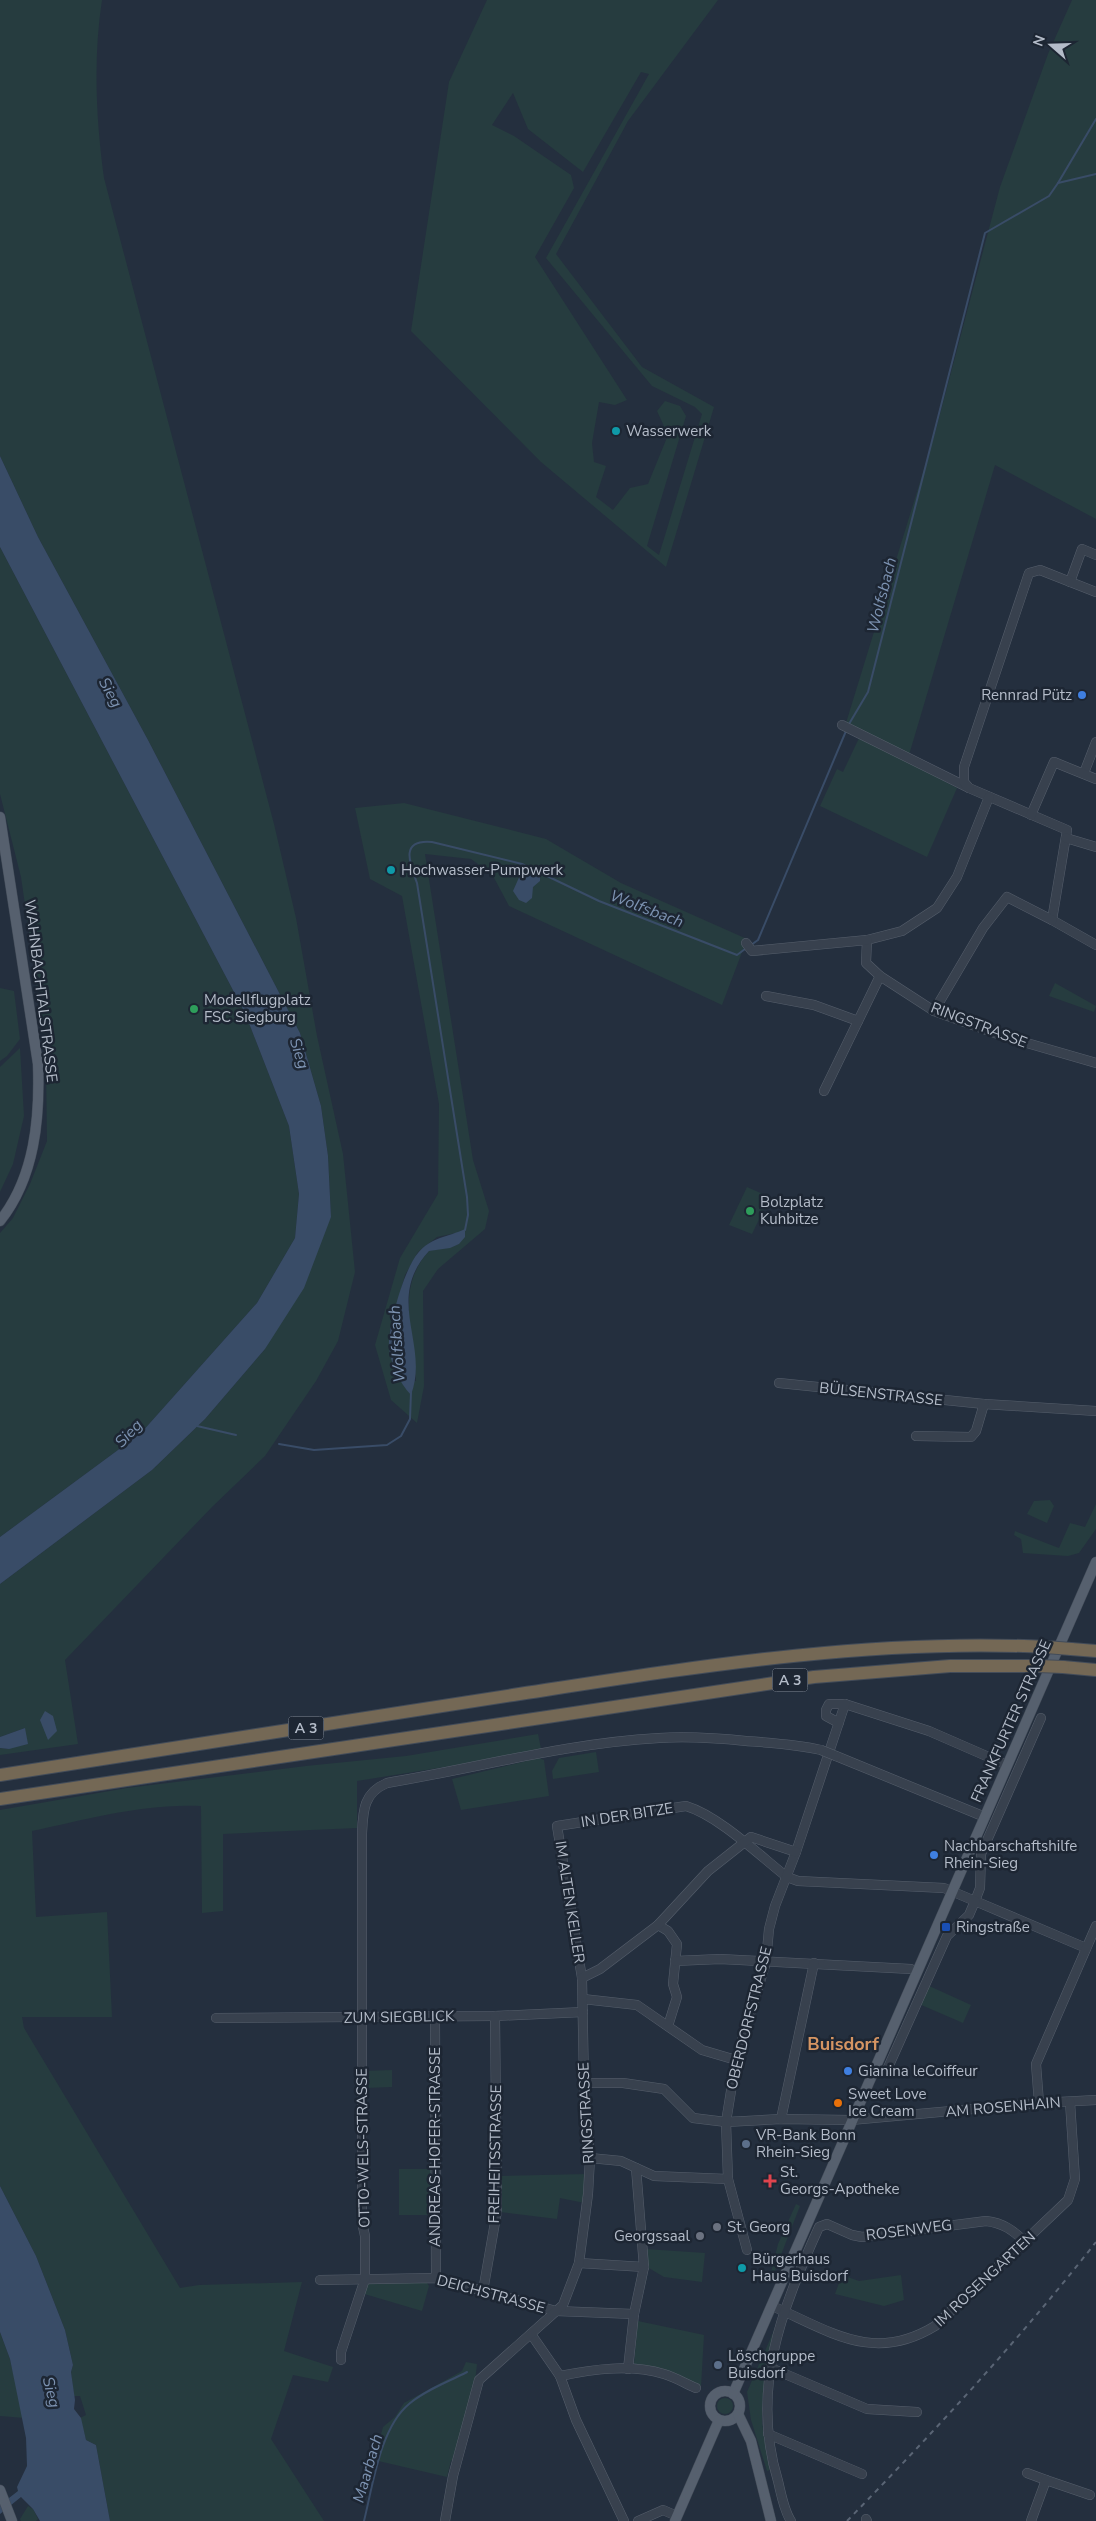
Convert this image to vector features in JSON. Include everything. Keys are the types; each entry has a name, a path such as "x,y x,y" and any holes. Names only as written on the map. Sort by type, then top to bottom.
{"highway":[{"name":"A 3","path":"0,1775 664,1672 880,1647 950,1644 1071,1648 1096,1651"},
{"name":"A 3","path":"0,1798 728,1688 842,1674 950,1666 1038,1666 1096,1670"}],"main road":[{"name":"WAHNBACHTALSTRASSE","path":"0,817 38,1064 39,1099 36,1139 21,1182 0,1221"},
{"name":"FRANKFURTER STRASSE","path":"733,2394 1096,1562"},
{"path":"738,2414 732,2420 719,2420 712,2413 713,2398 720,2393 733,2394 739,2401 738,2414 751,2441 771,2521"},
{"path":"676,2518 719,2420"},
{"path":"4,2500 12,2521"}],"street":[{"path":"1070,582 1082,549 1096,555"},
{"path":"969,788 964,782 964,767 1029,573 1040,570 1096,592"},
{"path":"842,725 969,788 1068,830 1052,920"},
{"path":"1084,773 1096,742"},
{"path":"1032,815 1054,762 1096,779"},
{"path":"749,947 866,940 902,931 937,908 957,877 989,797"},
{"path":"1066,838 1096,847"},
{"path":"934,1011 983,928 1007,897 1096,945"},
{"name":"RINGSTRASSE","path":"866,940 866,963 880,976 934,1011 992,1033 1096,1063"},
{"path":"824,1091 880,976"},
{"path":"766,996 814,1005 858,1022"},
{"name":"BÜLSENSTRASSE","path":"779,1383 984,1404 1096,1411"},
{"path":"916,1436 971,1437 976,1431 984,1404"},
{"path":"839,1724 826,1716 829,1704 845,1704 921,1728 1008,1765"},
{"name":"OBERDORFSTRASSE","path":"747,2250 728,2179 726,2122 736,2060 766,1962 769,1929 774,1906 796,1852 845,1704"},
{"name":"FRANKFURTER STRASSE","path":"886,2072 946,1936 968,1915 975,1901 980,1888 981,1854 1041,1718"},
{"name":"OTTO-WELS-STRASSE","path":"365,2279 365,2236 362,2222 361,2018 363,1808 376,1787 386,1783 545,1752 651,1738 729,1739 797,1744 821,1750 985,1817"},
{"name":"IN DER BITZE","path":"557,1826 686,1806 700,1810 714,1819 744,1844"},
{"name":"IM ALTEN KELLER","path":"557,1826 582,1978"},
{"path":"582,1978 600,1969 658,1925 708,1871 752,1837 796,1852"},
{"path":"744,1844 787,1877 798,1880 944,1888 1086,1948"},
{"path":"658,1925 668,1931 677,1944 672,1984 677,1997 668,2026"},
{"path":"1038,2103 1036,2064 1096,1926"},
{"path":"675,1961 720,1959 766,1962 814,1962 911,1969"},
{"path":"781,2119 814,1962"},
{"name":"RINGSTRASSE","path":"445,2521 453,2476 479,2380 563,2305 579,2263 588,2194 590,2158 584,2083 582,1978"},
{"path":"582,1999 637,2004 702,2050 736,2060"},
{"name":"ZUM SIEGBLICK","path":"216,2018 435,2017 583,2012"},
{"name":"FREIHEITSSTRASSE","path":"483,2291 497,2212 495,2016"},
{"name":"ANDREAS-HOFER-STRASSE","path":"435,2017 436,2278"},
{"name":"AM ROSENHAIN","path":"584,2083 624,2083 664,2089 693,2118 726,2122 781,2119 851,2120 1038,2103 1096,2100"},
{"name":"IM ROSENGARTEN","path":"772,2306 855,2341 877,2344 900,2342 920,2335 935,2326 1063,2207 1072,2191 1075,2179 1070,2102"},
{"path":"590,2158 621,2162 654,2176 728,2179"},
{"path":"628,2369 634,2314 644,2267 636,2168"},
{"name":"ROSENWEG","path":"791,2521 775,2470 768,2434 766,2406 771,2368 784,2311 795,2280 819,2227 823,2224 862,2237 986,2221 998,2222 1008,2227 1025,2242"},
{"path":"579,2263 644,2267"},
{"name":"DEICHSTRASSE","path":"320,2280 436,2278 556,2311 634,2314"},
{"path":"342,2360 341,2352 365,2279"},
{"path":"530,2334 560,2376 576,2420 624,2521"},
{"path":"771,2368 849,2403 867,2409 917,2412"},
{"path":"560,2376 595,2369 628,2369 664,2374 696,2388"},
{"path":"768,2434 862,2474"},
{"path":"1027,2473 1090,2495"},
{"path":"1031,2521 1046,2480"},
{"path":"638,2521 662,2510 676,2518"}],"green space":[{"path":"0,0 102,0 97,44 97,89 99,134 104,178 274,824 296,918 317,1036 343,1154 355,1272 338,1341 316,1381 265,1456 212,1507 65,1660 78,1744 0,1755 0,1748 9,1749 25,1728 0,1737 0,1584 152,1470 205,1419 265,1349 331,1217 328,1156 321,1106 300,1033 148,740 38,537 0,456"},
{"path":"487,0 718,0 628,121 556,254 642,367 714,407 666,567 541,462 411,331 449,82","holes":["641,72 649,74 546,258 652,386 695,407 702,414 659,555 647,546 686,416 680,406 665,401 657,411 668,435 648,484 630,488 613,510 596,497 606,466 594,462 592,443 599,402 615,405 627,400 535,257 574,188 571,175 514,136 492,125 513,93 528,129 583,172"]},
{"path":"1072,0 1096,0 1096,519 995,465 909,755 846,723 935,433 1000,187 1048,54"},
{"path":"0,547 245,1013 289,1126 299,1194 295,1238 257,1303 141,1433 0,1537 0,1233 13,1218 30,1184 47,1141 46,1065 40,1009 21,877 0,794"},
{"path":"860,736 957,788 927,857 820,806 837,769 843,772"},
{"path":"404,803 546,839 621,883 747,939 722,1005 509,906 492,874 471,859 425,854 473,1160 489,1211 485,1229 438,1269 423,1291 424,1386 417,1423 391,1400 375,1345 400,1258 438,1194 439,1104 402,896 370,879 355,808","holes":["456,1233 459,1244 429,1251 419,1265 412,1280 409,1296 409,1313 416,1381 400,1382 389,1348 390,1330 405,1275 418,1252 437,1237"]},
{"path":"1055,983 1096,1006 1094,1012 1049,996"},
{"path":"0,988 14,991 20,1039 7,1056 0,1061"},
{"path":"20,1048 24,1116 13,1164 0,1192 0,1067"},
{"name":"Bolzplatz Kuhbitze","path":"747,1187 770,1197 752,1234 729,1225"},
{"path":"1050,1500 1054,1506 1047,1523 1027,1514 1034,1501"},
{"path":"1096,1504 1096,1529 1079,1553 1068,1556 1023,1553 1021,1539 1014,1535 1015,1531 1059,1548 1070,1523 1085,1527"},
{"path":"538,1734 541,1749 357,1781 357,1828 223,1834 223,1911 202,1913 201,1806 137,1809 32,1831 36,1917 107,1912 112,2017 22,2017 24,2028 180,2288 199,2285 302,2282 284,2351 333,2367 328,2382 293,2375 271,2439 324,2521 110,2521 96,2445 86,2440 80,2418 86,2415 80,2396 74,2396 71,2372 73,2365 65,2330 36,2256 0,2186 0,1810 127,1788 406,1756"},
{"path":"596,1752 599,1772 553,1779 552,1771 559,1758"},
{"path":"539,1758 544,1760 549,1796 461,1810 452,1779"},
{"path":"927,1985 971,2005 963,2023 919,2004"},
{"path":"392,2070 392,2087 365,2088 364,2071"},
{"path":"399,2169 431,2169 432,2215 399,2215"},
{"path":"587,2174 585,2203 560,2198 557,2219 500,2212 501,2176"},
{"path":"796,2204 800,2206 774,2273 771,2272 778,2244"},
{"path":"645,2249 705,2253 702,2282 664,2277 647,2267"},
{"path":"842,2275 859,2281 901,2275 904,2300 884,2306 835,2294"},
{"path":"367,2283 427,2283 429,2286 422,2311 361,2293"},
{"path":"638,2321 704,2335 701,2387 688,2381 636,2367 634,2364"},
{"path":"778,2321 767,2368 762,2404 763,2430 770,2470 767,2471 751,2420 747,2392"},
{"path":"0,2332 10,2359 24,2418 0,2416"},
{"path":"466,2362 477,2364 475,2382 454,2460 451,2461 447,2477 374,2460 383,2427 395,2417 404,2403 462,2371"},
{"path":"722,2398 728,2398 733,2403 731,2412 722,2414 717,2409 717,2403"},
{"path":"28,2506 33,2509 38,2519 36,2521 21,2521 20,2519"}],"water":[{"name":"Sieg","path":"0,456 38,537 148,740 300,1033 321,1106 328,1156 331,1217 304,1288 265,1349 205,1419 152,1470 0,1584 0,1537 141,1433 257,1303 295,1238 299,1194 289,1126 245,1013 0,547"},
{"path":"529,869 540,875 540,881 533,887 532,898 526,903 519,900 513,891 521,873"},
{"path":"465,1229 465,1237 459,1244 450,1248 429,1251 416,1269 410,1287 410,1322 416,1358 411,1395 396,1373 389,1347 391,1326 402,1284 407,1271 423,1248 434,1240"},
{"path":"45,1711 53,1716 57,1731 48,1740 40,1720"},
{"path":"25,1728 28,1744 9,1749 0,1748 0,1737"},
{"name":"Sieg","path":"0,2186 36,2256 65,2330 73,2365 71,2372 75,2400 74,2409 81,2418 86,2440 96,2445 110,2521 40,2521 33,2509 21,2497 0,2514 0,2505 18,2491 17,2487 27,2466 26,2438 10,2359 0,2332"}],"waterway":[{"path":"1058,183 1096,119"},
{"name":"Wolfsbach","path":"849,724 868,692 985,233 1049,196 1058,183 1096,174"},
{"name":"Wolfsbach","path":"751,945 758,940 846,731"},
{"name":"Wolfsbach","path":"465,1230 468,1215 467,1197 417,883 409,854 415,844 432,842 522,864 599,901 737,955 745,949"},
{"name":"Wolfsbach","path":"279,1444 314,1450 387,1445 401,1436 410,1419 411,1392"},
{"name":"Wolfsbach","path":"197,1426 236,1435"},
{"name":"Maarbach","path":"364,2521 384,2442 399,2414 422,2394 467,2372"}],"railway":[{"path":"847,2521 975,2385 1096,2242"}],"place":[{"name":"Wasserwerk","path":"616,431"},
{"name":"Rennrad Pütz","path":"1082,695"},
{"name":"Hochwasser-Pumpwerk","path":"391,870"},
{"name":"Modellflugplatz FSC Siegburg","path":"194,1009"},
{"name":"Bolzplatz Kuhbitze","path":"750,1211"},
{"name":"Nachbarschaftshilfe Rhein-Sieg","path":"934,1855"},
{"name":"Ringstraße","path":"946,1927"},
{"name":"Gianina leCoiffeur","path":"848,2071"},
{"name":"Sweet Love Ice Cream","path":"838,2103"},
{"name":"VR-Bank Bonn Rhein-Sieg","path":"746,2144"},
{"name":"St. Georgs-Apotheke","path":"770,2181"},
{"name":"St. Georg","path":"717,2227"},
{"name":"Georgssaal","path":"700,2236"},
{"name":"Bürgerhaus Haus Buisdorf","path":"742,2268"},
{"name":"Löschgruppe Buisdorf","path":"718,2365"}],"district":[{"name":"Buisdorf","path":"843,2044"}]}
